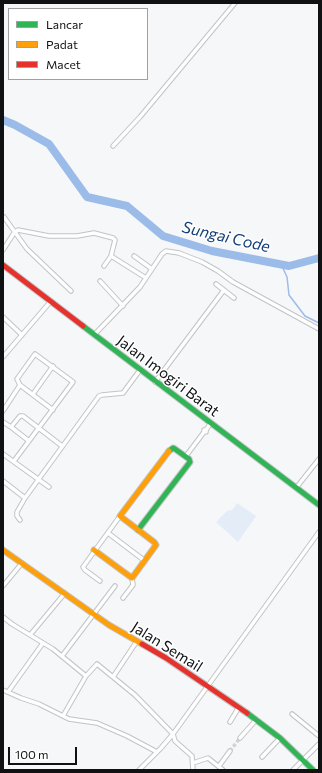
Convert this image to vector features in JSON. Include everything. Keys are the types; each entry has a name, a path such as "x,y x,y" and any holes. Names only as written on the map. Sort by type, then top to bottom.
{"street":[{"path":"113,146 235,3"},
{"path":"4,217 14,233 27,249 71,291"},
{"path":"3,250 14,233 18,230 49,236 77,236 94,233 113,238 115,240 111,256 104,266"},
{"path":"94,335 140,287 162,254 166,251 191,257 218,271 233,282 319,330"},
{"path":"111,256 146,278"},
{"path":"134,256 152,269"},
{"name":"Jalan Imogiri Barat","path":"3,265 210,424 319,505"},
{"path":"100,281 123,306"},
{"path":"216,284 234,298"},
{"path":"155,382 224,290"},
{"path":"3,357 50,302"},
{"path":"3,317 22,335"},
{"path":"14,461 53,410 73,382 35,354 16,380 20,385 53,410"},
{"path":"33,394 53,366"},
{"path":"20,520 16,512 38,479 99,396 123,393 140,370"},
{"path":"3,411 20,385"},
{"path":"11,428 21,415 62,446"},
{"path":"3,422 29,442"},
{"path":"186,456 210,424"},
{"path":"100,581 83,567 94,550 170,450 173,448 176,449 186,456 190,462 138,530"},
{"path":"3,454 49,487"},
{"path":"296,488 319,459"},
{"path":"3,481 25,498"},
{"path":"120,516 156,545 132,578"},
{"path":"139,770 173,734 319,532"},
{"path":"108,533 145,561"},
{"name":"Jalan Semail","path":"3,550 109,625 166,658 239,707 280,738 313,770"},
{"path":"94,550 132,578 133,584 123,598"},
{"path":"3,586 22,563"},
{"path":"62,656 115,586"},
{"path":"30,635 65,593"},
{"path":"4,620 43,643 62,656 86,676"},
{"path":"113,677 137,641"},
{"path":"8,692 43,643"},
{"path":"63,716 86,676 97,664 135,695 173,734 175,741 192,756 194,763 193,770"},
{"path":"3,690 39,704 69,719 97,723 127,736 157,752"},
{"path":"230,722 239,707"},
{"path":"292,714 319,736"},
{"path":"240,738 256,720"},
{"path":"262,757 280,738"},
{"path":"293,770 304,761 319,744"},
{"path":"219,766 230,751"},
{"path":"194,763 208,758 223,770"}],"shaded area":[{"path":"237,503 256,516 238,542 216,522 227,511 232,510"}],"waterway":[{"name":"Sungai Code","path":"3,120 49,144 87,197 127,206 163,236 212,251 289,266 319,258"},
{"path":"281,264 287,277 289,295 305,316 319,323"}],"tunnel":[{"path":"230,751 240,738"}],"traffic: fast":[{"path":"83,326 319,505"},
{"path":"138,530 190,462 189,459 175,449 173,448 169,451"},
{"path":"247,713 280,738 313,770"}],"traffic: slow":[{"path":"94,550 132,578 156,545 120,516 169,451"},
{"path":"3,550 109,625 142,644"}],"traffic: jam":[{"path":"3,265 83,326"},
{"path":"142,644 166,658 247,713"}]}
